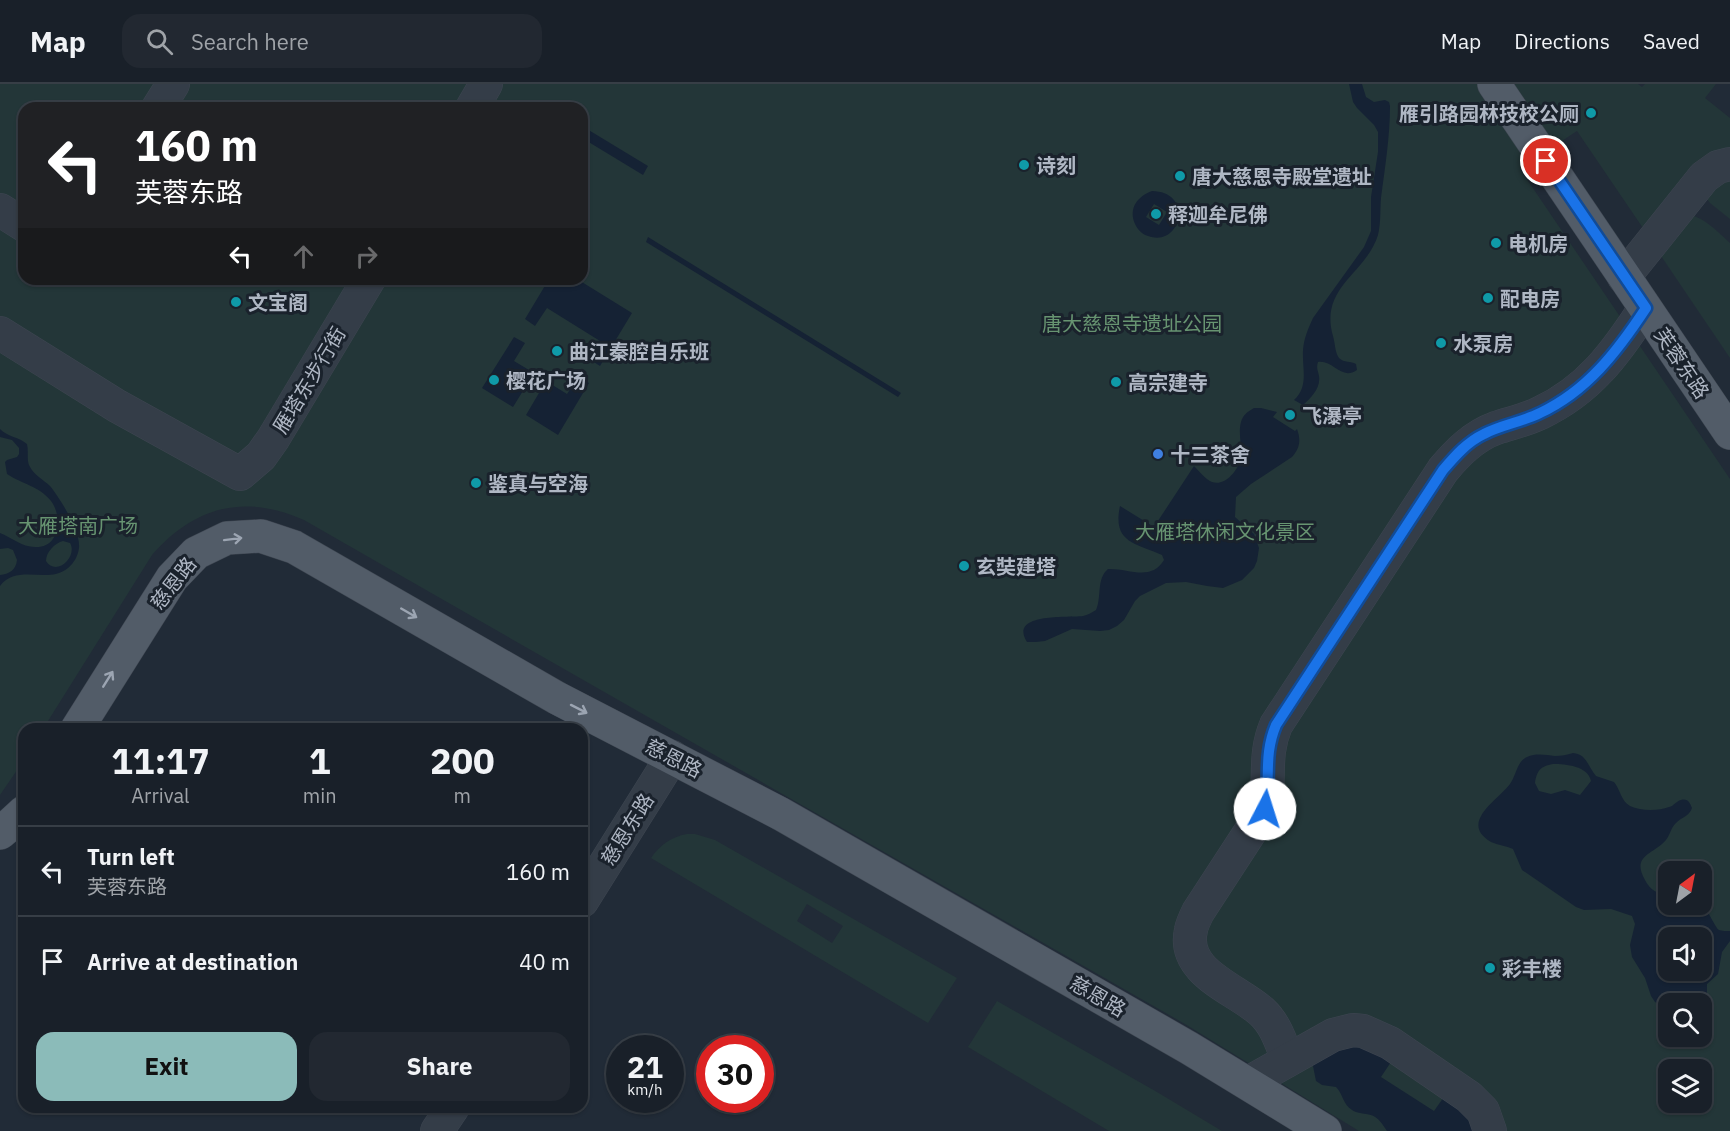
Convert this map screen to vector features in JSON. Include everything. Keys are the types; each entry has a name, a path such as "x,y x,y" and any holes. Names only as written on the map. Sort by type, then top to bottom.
{"main road":[{"name":"芙蓉东路","path":"1494,84 1730,433"},
{"name":"慈恩路","path":"81,723 172,578 196,553 227,538 261,537 294,548 557,698 781,813 1248,1083 1325,1131"},
{"path":"0,833 18,818"}],"street":[{"path":"162,102 173,84"},
{"path":"476,102 486,84"},
{"path":"1624,277 1704,177 1718,167 1730,164"},
{"path":"0,210 18,221"},
{"name":"雁塔东步行街","path":"0,333 117,406 240,474 261,456 273,439 365,285"},
{"path":"1287,1060 1277,1032 1270,1021 1251,1003 1211,977 1198,964 1190,939 1191,929 1198,912 1265,809 1268,795 1268,751 1276,725 1430,489 1453,458 1467,444 1483,434 1540,413 1578,390 1610,359 1646,308"},
{"name":"慈恩东路","path":"588,891 672,757"},
{"path":"1248,1083 1333,1035 1353,1030 1371,1034 1390,1044 1469,1097 1483,1111 1490,1131"},
{"path":"437,1131 449,1113"}],"green space":[{"name":"大雁塔休闲文化景区","path":"0,84 1638,84 1642,87 1645,84 1716,84 1705,98 1730,118 1730,154 1647,234 1577,131 1520,169 1730,479 1730,1131 1359,1131 1185,1024 304,520 282,512 261,507 221,509 185,525 152,555 47,723 18,723 18,769 0,795"},
{"path":"1730,173 1730,219 1710,203 1707,199 1707,189"},
{"path":"1689,215 1706,222 1730,243 1730,358 1657,250"},
{"path":"687,834 715,840 957,978 928,1023 651,858 666,842","holes":["807,904 843,926 832,943 797,921"]},
{"path":"997,1001 1222,1131 1109,1131 968,1047"}],"water":[{"path":"1349,84 1362,84 1366,97 1374,102 1385,100 1390,106 1379,230 1372,249 1338,293 1332,305 1330,319 1337,353 1341,360 1356,364 1357,370 1346,373 1324,362 1318,362 1317,389 1303,405 1294,400 1302,389 1303,350 1308,330 1313,318 1364,247 1371,231 1371,197 1378,152 1378,132 1353,102"},
{"path":"588,130 648,166 643,175 588,142"},
{"path":"1152,191 1166,194 1174,200 1178,209 1175,227 1169,234 1159,238 1140,232 1133,218 1136,203","holes":["1154,204 1167,212 1159,225 1146,217"]},
{"path":"648,237 901,393 898,397 646,242"},
{"path":"545,285 587,285 632,313 600,366 589,359 600,341 547,308 535,326 525,319"},
{"path":"514,337 525,343 514,361 534,373 513,407 482,388"},
{"path":"579,376 589,383 558,435 526,415 546,381 567,394"},
{"path":"1254,408 1277,412 1273,417 1295,431 1297,429 1299,440 1297,450 1292,457 1251,484 1236,497 1235,517 1254,534 1259,548 1254,568 1242,580 1223,588 1186,582 1166,583 1140,596 1124,620 1109,630 1072,629 1045,641 1027,642 1023,632 1026,626 1033,621 1043,618 1083,616 1096,610 1102,578 1108,569 1146,572 1159,567 1164,560 1162,555 1135,544 1123,535 1118,518 1120,506 1154,527 1194,466 1212,482 1222,482 1227,479 1235,471 1240,461 1242,420"},
{"path":"0,429 27,444 30,467 50,486 64,507 77,533 79,548 72,564 60,573 15,576 7,579 0,586 0,575 12,571 17,560 13,550 0,549 0,533 26,545 43,546 54,537 58,523 55,508 46,496 7,474 5,462 17,457 19,448 12,440 0,437","holes":["63,541 70,543 71,554 65,563 55,567 46,561 49,551 54,546"]},
{"path":"1573,753 1584,758 1596,776 1614,782 1625,801 1634,808 1660,809 1683,800 1687,800 1690,804 1692,808 1689,813 1672,827 1666,840 1642,860 1641,872 1649,886 1658,892 1658,915 1710,915 1719,930 1730,931 1730,941 1722,952 1718,974 1712,979 1712,927 1658,927 1658,981 1710,981 1707,984 1707,993 1658,993 1658,1004 1655,1002 1645,978 1632,957 1630,945 1635,924 1632,916 1611,909 1584,910 1576,907 1522,870 1513,849 1491,842 1482,835 1478,827 1484,811 1510,784 1524,759 1534,755 1557,756","holes":["1553,764 1570,765 1586,772 1591,781 1580,795 1565,790 1551,794 1539,791 1535,783 1538,772 1542,768"]},
{"path":"1356,1042 1393,1059 1381,1077 1434,1111 1446,1094 1479,1131 1387,1131 1376,1117 1355,1112 1349,1108 1336,1087 1322,1085 1316,1081 1312,1061"}],"place":[{"name":"雁引路园林技校公厕","path":"1591,113"},
{"name":"诗刻","path":"1024,165"},
{"name":"唐大慈恩寺殿堂遗址","path":"1180,176"},
{"name":"释迦牟尼佛","path":"1156,214"},
{"name":"电机房","path":"1496,243"},
{"name":"配电房","path":"1488,298"},
{"name":"文宝阁","path":"236,302"},
{"name":"水泵房","path":"1441,343"},
{"name":"曲江秦腔自乐班","path":"557,351"},
{"name":"樱花广场","path":"494,380"},
{"name":"高宗建寺","path":"1116,382"},
{"name":"飞瀑亭","path":"1290,415"},
{"name":"十三茶舍","path":"1158,454"},
{"name":"鉴真与空海","path":"476,483"},
{"name":"玄奘建塔","path":"964,566"},
{"name":"彩丰楼","path":"1490,968"}],"route":[{"path":"1265,809 1268,795 1268,751 1276,725 1443,470 1467,444 1483,434 1540,413 1578,390 1610,359 1646,308 1546,161"}],"park label":[{"name":"唐大慈恩寺遗址公园","path":"1132,323"},
{"name":"大雁塔南广场","path":"78,525"}]}
